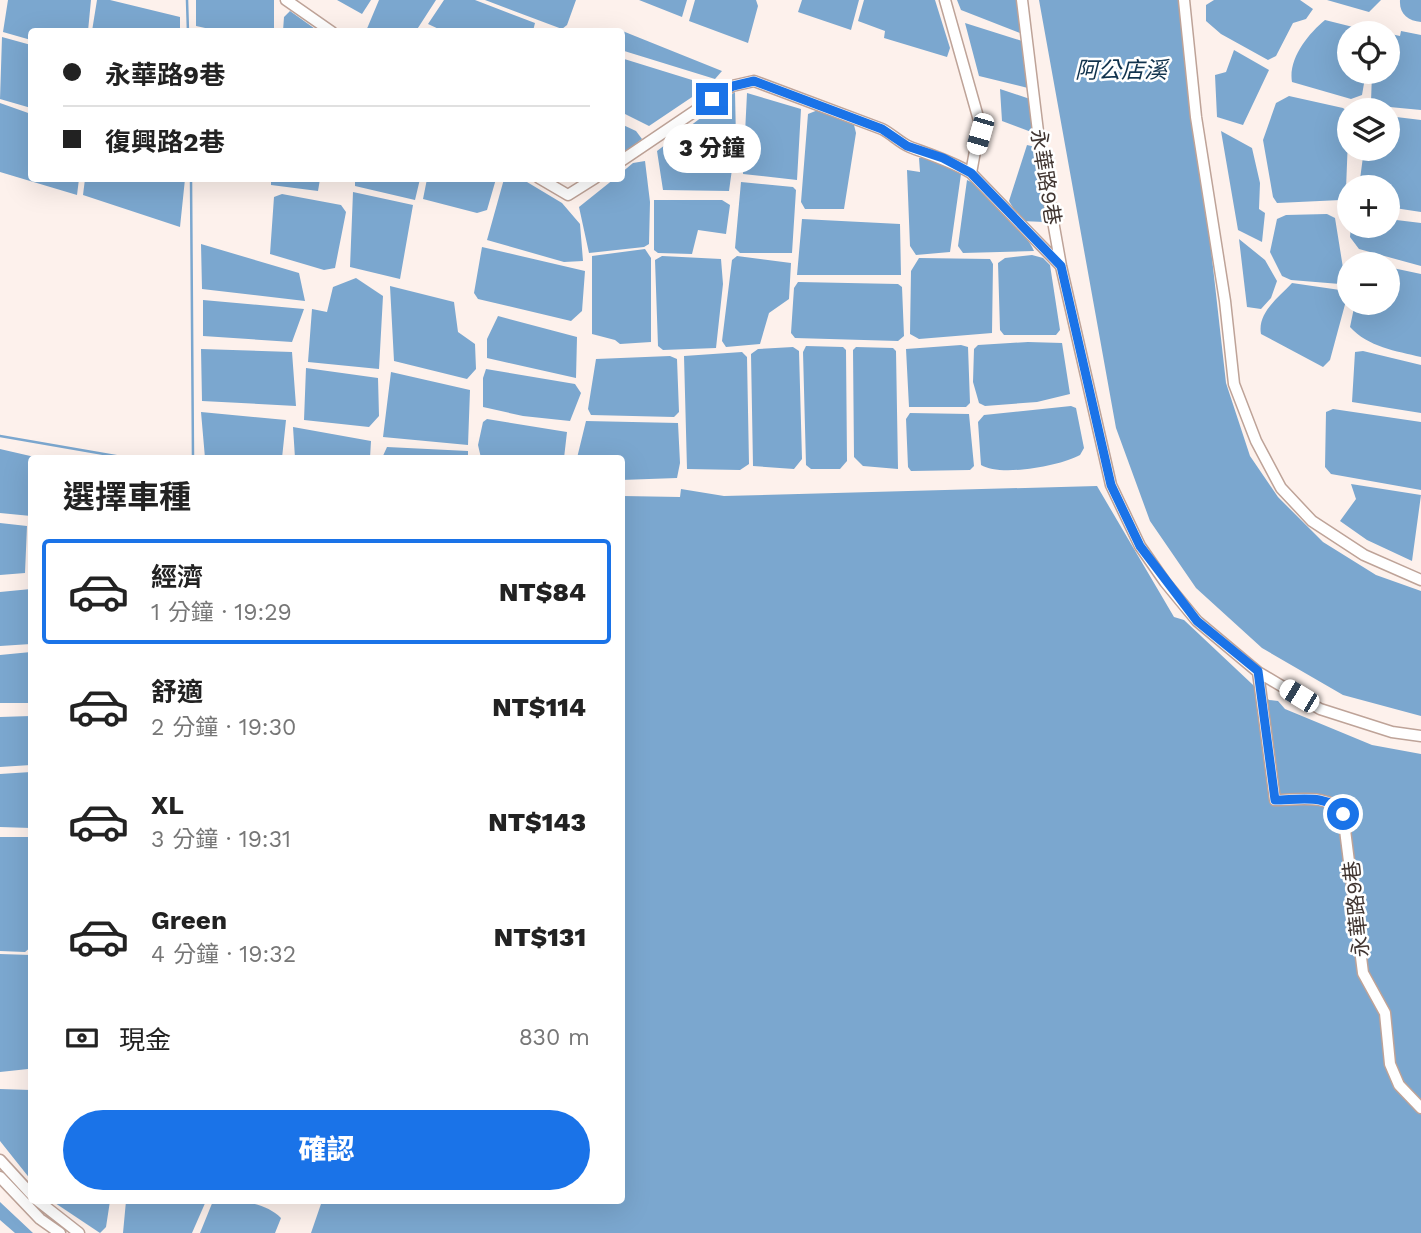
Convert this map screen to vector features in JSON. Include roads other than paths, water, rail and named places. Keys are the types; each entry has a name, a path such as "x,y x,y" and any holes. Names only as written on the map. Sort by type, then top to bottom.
{"street":[{"path":"286,0 325,28"},
{"path":"945,0 980,124 971,173"},
{"name":"永華路9巷","path":"1022,0 1040,148 1061,266 1111,485 1140,546 1197,621 1258,671 1320,709 1392,732 1421,736"},
{"path":"1184,0 1196,117 1225,301 1234,384 1256,441 1281,488 1312,521 1364,555 1421,579"},
{"path":"625,158 733,86 754,81 882,129 907,146 939,156 971,173 1061,266"},
{"path":"544,182 561,194 575,193 590,182"},
{"name":"永華路9巷","path":"1258,671 1275,800 1325,800 1337,805 1343,814 1363,973 1385,1013 1390,1064 1399,1085 1421,1108"},
{"path":"0,1160 28,1191"},
{"path":"0,1177 40,1219 60,1233"},
{"path":"42,1204 79,1233"}],"water":[{"path":"8,0 91,0 88,28 28,28 28,39 3,32"},
{"path":"97,0 110,0 180,17 180,28 92,28"},
{"path":"196,0 274,0 274,28 196,26"},
{"path":"337,0 371,0 362,14"},
{"path":"379,0 436,0 418,28 367,28"},
{"path":"444,0 475,0 535,23 534,28 437,28 428,24"},
{"path":"485,0 576,0 567,25 559,28"},
{"path":"639,0 687,0 682,17"},
{"path":"695,0 756,0 758,6 748,43 689,21"},
{"path":"802,0 859,0 851,30 798,12"},
{"path":"864,0 935,0 950,48 947,57 884,38 885,31 858,21"},
{"path":"957,0 1018,0 1020,33 961,10"},
{"name":"阿公店溪","path":"1039,0 1183,0 1226,383 1250,456 1278,497 1323,542 1376,575 1421,591 1421,716 1343,695 1262,648 1196,588 1150,521 1116,428"},
{"path":"1214,0 1300,0 1313,9 1306,19 1293,23 1276,56 1268,60 1221,34 1206,21 1206,5"},
{"path":"1327,0 1381,0 1369,12"},
{"path":"1400,0 1421,0 1421,22 1405,16"},
{"path":"290,11 314,28 283,28 284,17"},
{"path":"1325,20 1337,23 1337,84 1364,84 1362,95 1348,98 1292,82 1296,56 1312,32"},
{"path":"965,23 1022,41 1028,88 979,76"},
{"path":"1401,31 1421,35 1421,110 1400,108 1400,98 1371,98 1372,84 1400,84"},
{"path":"625,32 722,71 715,79 625,51"},
{"path":"2,37 28,44 28,107 0,99"},
{"path":"1234,50 1269,70 1243,125 1217,117 1215,75 1226,72"},
{"path":"625,59 705,84 704,89 649,126 625,114"},
{"path":"1000,89 1030,99 1034,133 1002,121"},
{"path":"735,92 736,140 729,191 663,190 657,151"},
{"path":"747,93 801,109 797,180 743,174"},
{"path":"1289,96 1337,107 1337,161 1347,161 1347,175 1337,175 1337,200 1277,203 1273,197 1263,140 1276,103"},
{"path":"0,103 28,113 28,180 0,172"},
{"path":"818,110 854,125 856,133 844,209 805,209 801,202 808,114"},
{"path":"1400,117 1421,120 1421,212 1400,209 1400,175 1361,175 1362,161 1400,161"},
{"path":"625,126 636,131 642,139 625,152"},
{"path":"1221,131 1252,148 1260,183 1259,209 1265,213 1262,242 1238,230"},
{"path":"1027,145 1040,148 1045,222 1021,221 1009,201"},
{"path":"929,157 961,174 950,252 916,255 910,246 907,170 920,172 919,158"},
{"path":"645,161 650,202 649,244 644,247 589,253 579,207 610,182 625,182 625,170 633,163"},
{"path":"967,180 990,197 1034,251 963,253 958,246"},
{"path":"33,182 79,182 77,195"},
{"path":"85,182 185,182 180,227 83,195"},
{"path":"271,182 320,182 318,191 271,185"},
{"path":"355,182 419,182 415,200 355,186"},
{"path":"426,182 495,182 487,210 477,213 423,199"},
{"path":"503,182 527,182 562,203 580,224 583,261 564,262 487,240"},
{"path":"741,182 793,187 796,190 792,253 740,253 735,248"},
{"path":"353,192 413,205 400,279 350,267"},
{"path":"282,194 341,205 346,212 335,268 324,270 270,254 274,197"},
{"path":"654,200 722,200 730,205 726,234 698,230 692,254 658,253 654,250"},
{"path":"1327,214 1335,218 1340,252 1337,252 1337,284 1291,280 1282,276 1270,252 1277,219 1286,215"},
{"path":"802,219 900,224 901,275 797,275"},
{"path":"1400,220 1421,223 1421,266 1400,260 1400,252 1370,252 1359,249 1351,238 1400,238"},
{"path":"1239,239 1265,260 1277,281 1271,298 1261,309 1247,307"},
{"path":"201,244 299,273 305,301 202,289"},
{"path":"482,247 585,271 582,311 571,321 478,299 474,293"},
{"path":"645,249 651,258 651,342 620,344 592,334 592,256"},
{"path":"1032,255 1043,258 1050,265 1060,330 1056,335 1004,335 1000,330 998,263 1005,258"},
{"path":"662,256 721,259 723,284 716,348 663,350 658,346 655,260"},
{"path":"737,256 791,263 789,299 769,313 760,344 726,347 722,341 732,260"},
{"path":"919,258 990,259 993,264 992,333 919,339 910,334 911,271"},
{"path":"1400,270 1421,274 1421,357 1374,344 1350,327 1352,315 1400,315"},
{"path":"356,278 383,296 379,369 308,362 312,309 327,312 333,287"},
{"path":"798,282 898,284 902,287 904,336 898,341 795,338 791,333 794,288"},
{"path":"1292,283 1337,290 1337,315 1342,315 1330,360 1323,367 1261,334 1262,319 1275,300"},
{"path":"390,286 454,302 458,332 475,344 476,369 467,379 394,361"},
{"path":"203,300 304,309 292,342 203,336"},
{"path":"498,316 577,337 576,378 487,358 487,339"},
{"path":"1062,343 1070,394 1037,402 985,406 979,403 973,382 974,349 978,345"},
{"path":"961,345 968,347 970,403 966,407 909,407 906,349"},
{"path":"806,346 843,347 846,350 847,461 840,469 811,469 806,465 803,352"},
{"path":"793,347 799,351 802,459 794,469 753,466 751,354 758,349"},
{"path":"856,347 893,348 896,351 898,469 863,466 854,457 853,350"},
{"path":"201,349 292,352 296,406 202,401"},
{"path":"1363,351 1421,365 1421,413 1352,402 1355,352"},
{"path":"742,352 747,357 749,464 740,470 687,469 684,356"},
{"path":"670,356 677,359 679,412 674,417 591,415 588,409 596,359"},
{"path":"306,368 378,378 379,416 369,427 304,420"},
{"path":"486,369 575,384 581,393 570,421 523,416 483,407 483,378"},
{"path":"391,372 470,390 468,445 383,437"},
{"path":"1071,406 1076,408 1084,448 1080,455 1030,469 1002,470 981,465 978,422 984,415"},
{"path":"1333,409 1421,422 1421,490 1331,474 1325,467 1326,412"},
{"path":"201,412 286,420 282,455 205,455"},
{"path":"910,413 969,414 974,466 970,470 911,471 908,467 906,419"},
{"path":"487,419 567,432 564,455 480,455 478,445 483,422"},
{"path":"586,421 678,423 680,463 677,478 625,480 625,455 578,455"},
{"path":"293,427 371,441 370,455 295,455"},
{"path":"387,447 468,451 468,455 383,455"},
{"path":"0,449 28,455 28,516 0,513"},
{"path":"1351,484 1421,495 1412,561 1367,540 1340,521 1356,499"},
{"path":"1097,486 1174,617 1184,620 1269,700 1278,701 1285,709 1372,745 1421,754 1421,1233 311,1233 321,1204 625,1204 625,496 680,497 681,489 724,496"},
{"path":"0,523 27,526 25,573 0,575"},
{"path":"28,589 28,644 0,646 0,592"},
{"path":"28,652 28,703 0,703 0,655"},
{"path":"28,716 28,765 0,767 0,717"},
{"path":"28,772 28,828 0,827 0,774"},
{"path":"0,837 28,837 28,950 25,952 0,951"},
{"path":"0,954 28,955 28,1069 0,1072"},
{"path":"0,1089 28,1090 28,1176 0,1141"},
{"path":"0,1202 33,1233 15,1233 0,1220"},
{"path":"56,1204 110,1204 106,1227 100,1233"},
{"path":"126,1204 205,1204 192,1233 123,1233"},
{"path":"212,1204 254,1204 274,1212 281,1218 275,1233 200,1233"}],"waterway":[{"path":"187,0 188,28"},
{"path":"191,182 193,455"},
{"path":"0,436 110,455"}]}
